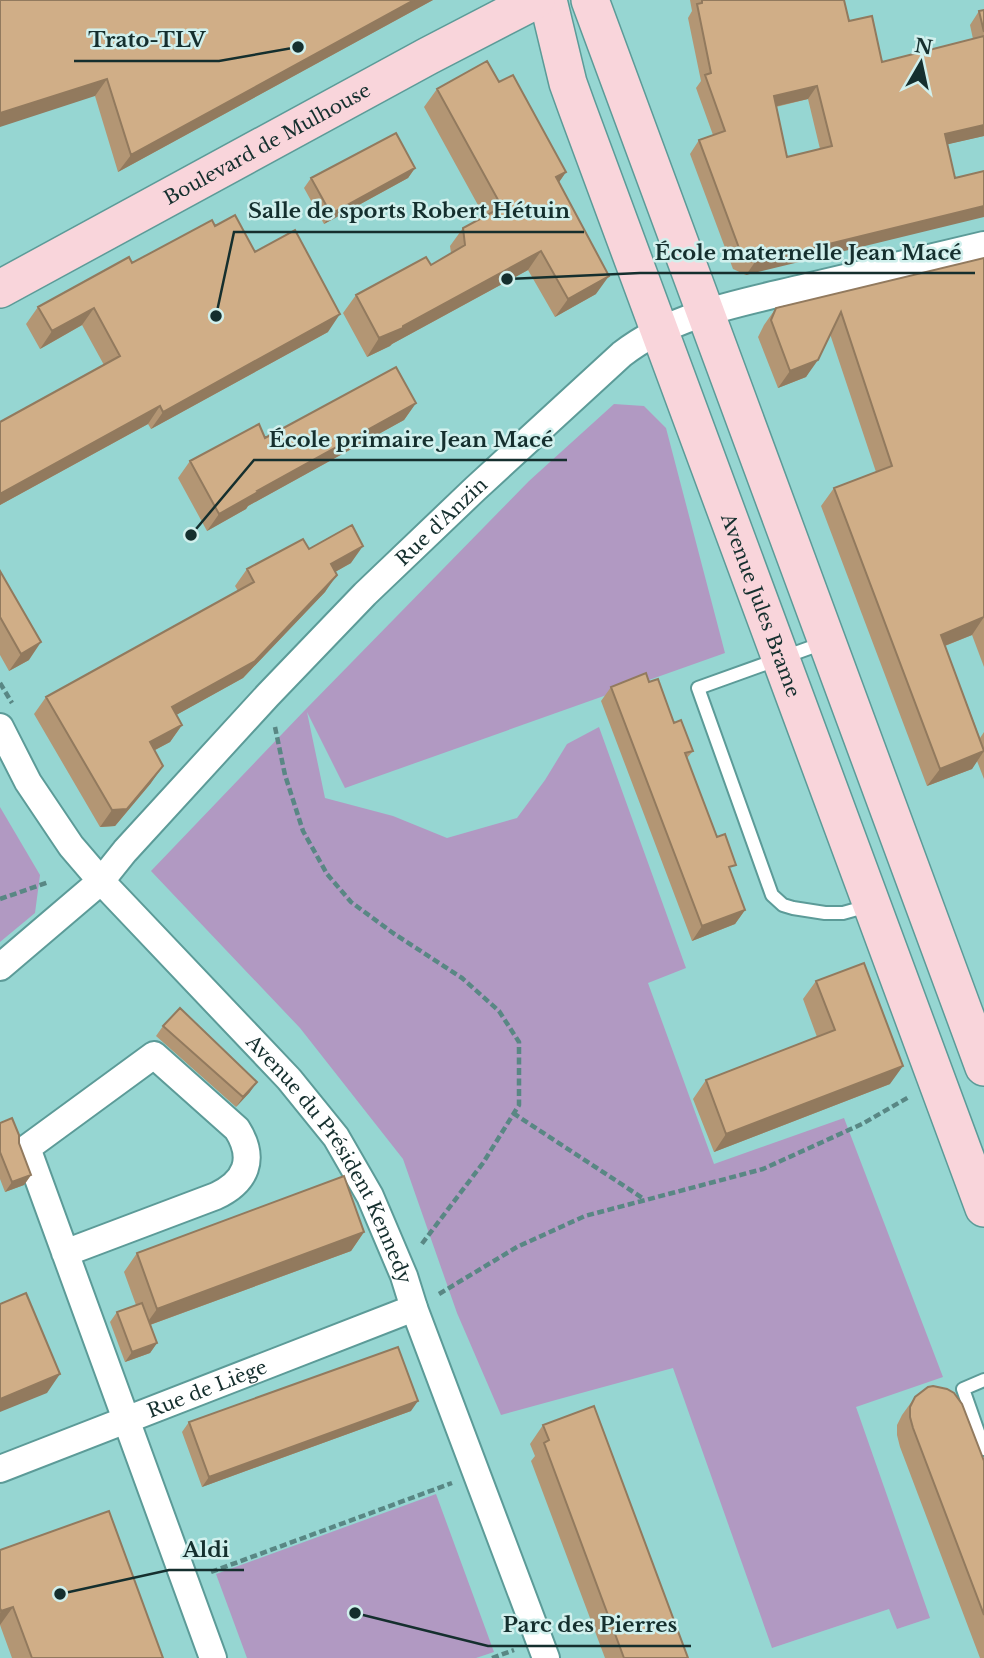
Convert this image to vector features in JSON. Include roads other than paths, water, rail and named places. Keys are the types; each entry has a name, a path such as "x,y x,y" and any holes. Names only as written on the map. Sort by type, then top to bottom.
{"street":[{"name":"Boulevard de Mulhouse","path":"0,289 536,0"},
{"name":"Avenue Jules Brame","path":"548,0 568,83 577,108 937,1080 981,1189"},
{"path":"590,0 984,1067"},
{"name":"Rue d'Anzin","path":"0,967 101,881 125,851 268,695 365,594 475,489 638,342 659,331 723,307 984,245"},
{"name":"Avenue du Président Kennedy","path":"0,727 27,782 71,846 289,1079 336,1138 370,1196 404,1276 424,1303 476,1474 545,1658"},
{"path":"65,1253 229,1190 240,1179 246,1166 247,1152 237,1129 154,1055 27,1148 65,1253 185,1581 214,1658"},
{"name":"Rue de Liège","path":"0,1469 424,1303"}],"lane":[{"path":"828,641 698,688 772,895 783,905 825,913 843,913 872,905"},
{"path":"984,1380 962,1389 984,1449"}],"place":[{"name":"Trato-TLV","path":"298,47"},
{"name":"École maternelle Jean Macé","path":"507,279"},
{"name":"Salle de sports Robert Hétuin","path":"216,316"},
{"name":"École primaire Jean Macé","path":"191,535"},
{"name":"Aldi","path":"60,1594"},
{"name":"Parc des Pierres","path":"355,1613"}]}
